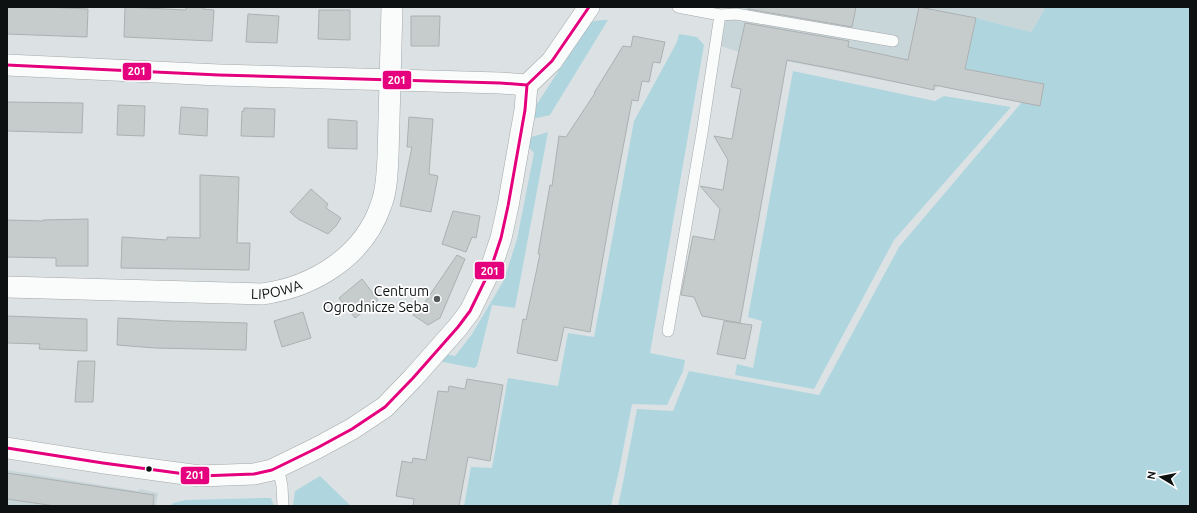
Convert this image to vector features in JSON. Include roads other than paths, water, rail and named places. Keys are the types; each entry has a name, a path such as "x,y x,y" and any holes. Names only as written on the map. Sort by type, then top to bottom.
{"street":[{"name":"LIPOWA","path":"7,287 262,294 276,292 325,273 354,250 364,239 373,226 382,205 388,157 392,7"},
{"path":"7,448 200,476 254,474 272,470 317,448 352,429 385,407 458,327 470,311 491,268 501,238 524,116 527,85 552,61 589,7"},
{"path":"7,65 527,85"}],"lane":[{"path":"678,7 720,15 736,14 893,41"},
{"path":"668,332 702,133 720,15"},
{"path":"278,467 282,486 282,506"}],"place":[{"name":"Centrum Ogrodnicze Seba","path":"437,299"}]}
